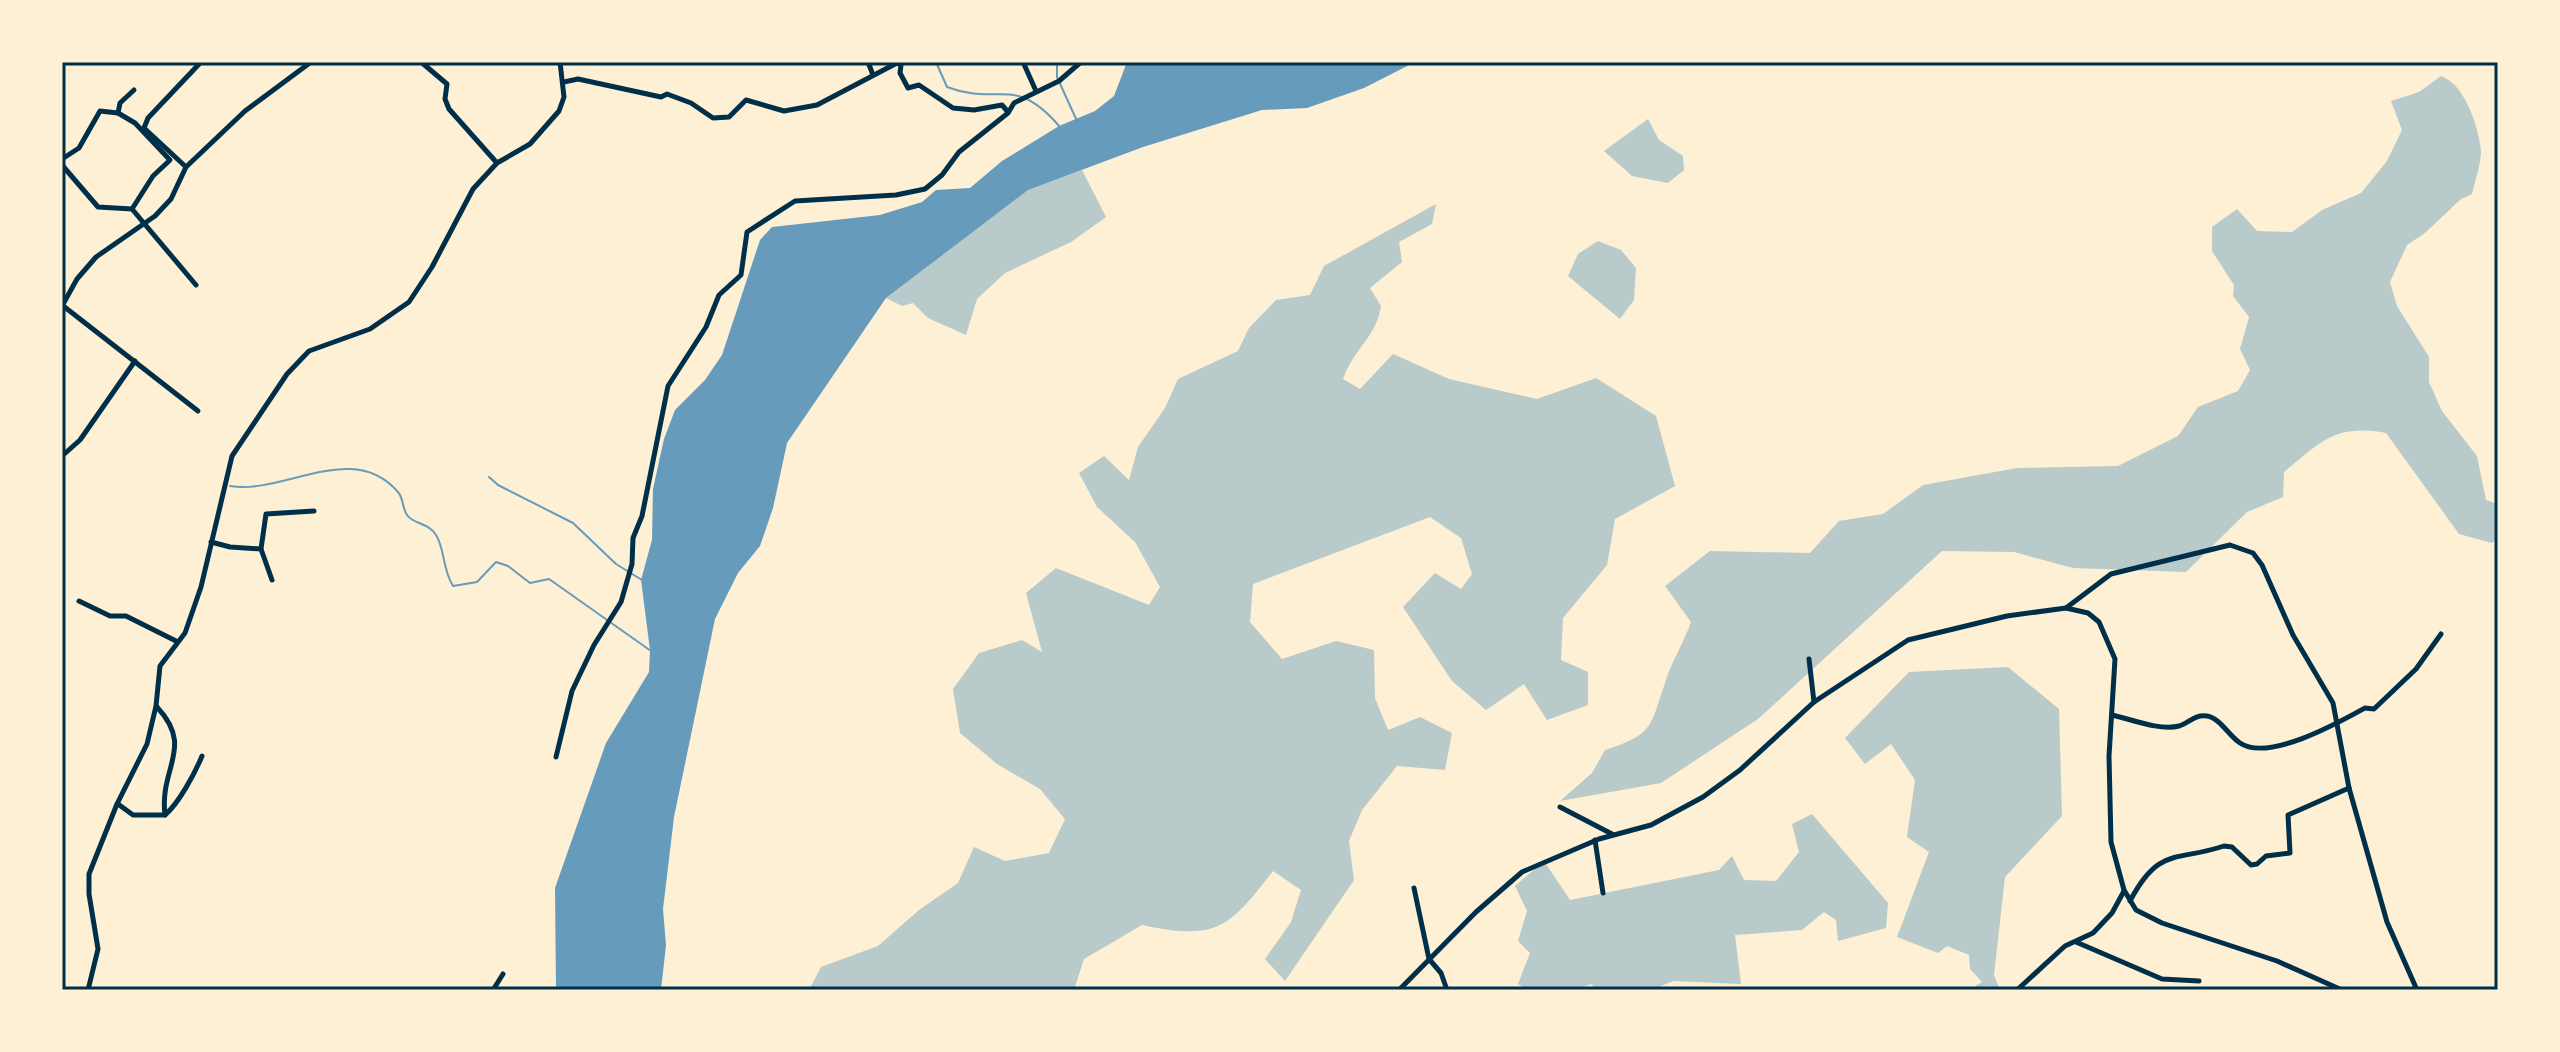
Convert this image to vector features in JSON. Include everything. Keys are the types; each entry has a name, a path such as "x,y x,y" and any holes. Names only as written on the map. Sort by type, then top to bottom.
{"street":[{"path":"186,167 144,128 158,106 201,62"},
{"path":"198,411 62,306 77,279 96,257 145,223 171,199 186,167 245,111 311,62"},
{"path":"421,62 447,84 445,99 449,109 497,163"},
{"path":"88,990 98,949 88,883 117,804 147,744 156,706 160,666 185,633 201,587 232,456 287,374 309,351 370,329 409,302 432,267 473,189 497,163 530,144 559,111 564,82 560,62"},
{"path":"868,62 873,75"},
{"path":"1023,62 1036,91"},
{"path":"556,757 572,691 623,595 632,564 633,538 642,516 644,490 669,395 668,386 701,336 719,295 741,275 747,232 795,201 896,195 925,189 942,175 959,152 1019,101 1059,81 1081,62"},
{"path":"564,82 578,79 661,97 667,94 691,103 713,118 729,117 746,100 784,111 817,105 897,63 901,65 900,73 908,88 919,85 953,108 974,110 1002,105 1008,113"},
{"path":"118,113 120,103 134,90"},
{"path":"62,159 79,148 100,111 118,113 135,123 170,160 153,176 132,209"},
{"path":"62,165 98,207 132,209 196,285"},
{"path":"62,456 80,440 135,361"},
{"path":"272,580 261,549 266,514 314,511"},
{"path":"211,542 261,549"},
{"path":"2066,608 2111,574 2230,545 2246,549 2262,565 2293,635 2333,703 2349,788 2387,922 2417,990"},
{"path":"79,601 110,616 126,616 176,641"},
{"path":"1399,990 1522,872 1595,840 1651,825 1703,797 1740,770 1814,702 1908,640 2007,616 2066,608 2094,617 2110,642 2115,659 2111,842 2130,902 2136,910 2162,923 2277,961 2342,990"},
{"path":"2112,715 2164,727 2179,726 2200,715 2211,716 2239,743 2254,750 2266,750 2337,724 2365,708 2374,709 2416,669 2441,634"},
{"path":"1809,659 1814,702"},
{"path":"156,706 175,729 177,742 163,794 165,815"},
{"path":"117,804 133,815 165,815 173,809 182,788 193,778 202,756"},
{"path":"2130,902 2151,870 2172,855 2232,847 2251,865 2266,856 2290,853 2288,815 2349,788"},
{"path":"1560,807 1613,835"},
{"path":"1595,840 1603,893"},
{"path":"1414,888 1429,959 1441,973 1447,990"},
{"path":"2017,990 2057,952 2093,933 2112,913 2124,890"},
{"path":"2076,942 2162,979 2199,981"},
{"path":"493,990 503,974"}],"shaded area":[{"path":"2441,76 2464,97 2474,119 2481,151 2478,172 2472,194 2461,199 2425,233 2407,245 2390,282 2397,306 2429,357 2429,382 2442,411 2477,456 2486,500 2498,504 2498,538 2492,543 2459,534 2386,433 2341,433 2320,444 2284,472 2283,497 2247,512 2186,572 2073,568 2014,552 1942,551 1758,719 1661,783 1560,801 1592,773 1605,750 1642,733 1653,718 1691,622 1665,586 1710,551 1810,553 1839,521 1883,514 1923,485 2017,468 2118,466 2178,436 2198,407 2238,391 2250,370 2240,349 2249,317 2233,296 2234,285 2212,251 2212,227 2237,209 2257,231 2292,232 2322,210 2361,193 2387,161 2402,130 2391,101 2419,92"},
{"path":"1648,119 1659,140 1683,156 1684,170 1668,183 1632,176 1604,151"},
{"path":"1082,170 1106,217 1071,242 1005,273 977,299 966,335 928,318 913,303 902,306 886,298 1027,190"},
{"path":"1436,204 1432,224 1399,242 1402,262 1370,288 1381,306 1378,317 1343,379 1360,389 1393,354 1449,379 1537,399 1596,378 1656,416 1675,486 1615,519 1607,565 1563,618 1561,660 1588,672 1588,705 1547,720 1524,684 1486,710 1452,681 1403,607 1435,573 1461,589 1472,574 1461,538 1430,517 1253,584 1250,622 1282,659 1336,641 1374,650 1375,698 1388,730 1420,717 1452,733 1445,770 1397,766 1362,810 1349,841 1354,880 1285,981 1265,959 1291,922 1301,890 1273,871 1245,906 1219,925 1188,931 1142,925 1084,959 1074,990 809,990 821,967 878,946 919,910 958,883 974,847 1005,861 1049,853 1065,819 1040,789 997,764 960,733 953,689 979,653 1022,640 1042,652 1026,593 1056,568 1149,605 1160,587 1135,542 1097,507 1079,473 1104,456 1129,480 1138,447 1165,408 1178,379 1238,351 1249,328 1276,300 1310,295 1324,266"},
{"path":"1598,241 1621,250 1636,268 1634,300 1620,319 1568,276 1578,254"},
{"path":"2008,667 2059,709 2062,816 2005,877 1994,975 2000,990 1969,990 1982,982 1970,969 1969,955 1947,946 1938,953 1897,937 1929,852 1907,837 1915,780 1891,744 1865,764 1845,738 1909,672"},
{"path":"1812,814 1888,903 1886,928 1838,941 1836,920 1824,912 1802,930 1735,935 1741,984 1673,981 1652,990 1594,990 1592,984 1544,992 1518,984 1530,953 1518,941 1527,911 1515,886 1544,861 1570,900 1719,870 1732,856 1744,880 1776,881 1799,852 1792,824"}],"water":[{"path":"1127,62 1415,62 1364,88 1307,108 1262,110 1143,147 1028,190 886,298 787,443 773,508 760,546 738,573 715,619 674,817 663,909 666,945 661,990 556,990 555,888 606,743 649,672 650,650 641,580 652,540 653,489 664,439 675,410 705,380 722,355 760,240 772,227 880,215 922,202 936,190 970,188 1002,161 1059,126 1095,111 1114,96"}],"waterway":[{"path":"936,62 947,87 980,94 1018,96 1044,111 1060,127"},
{"path":"1057,62 1057,77 1077,121"},
{"path":"230,486 251,487 339,469 360,470 380,477 398,492 410,518 436,535 453,586 477,582 496,562 508,566 530,583 549,579 651,651"},
{"path":"489,477 498,485 573,523 616,564 642,580"}]}
